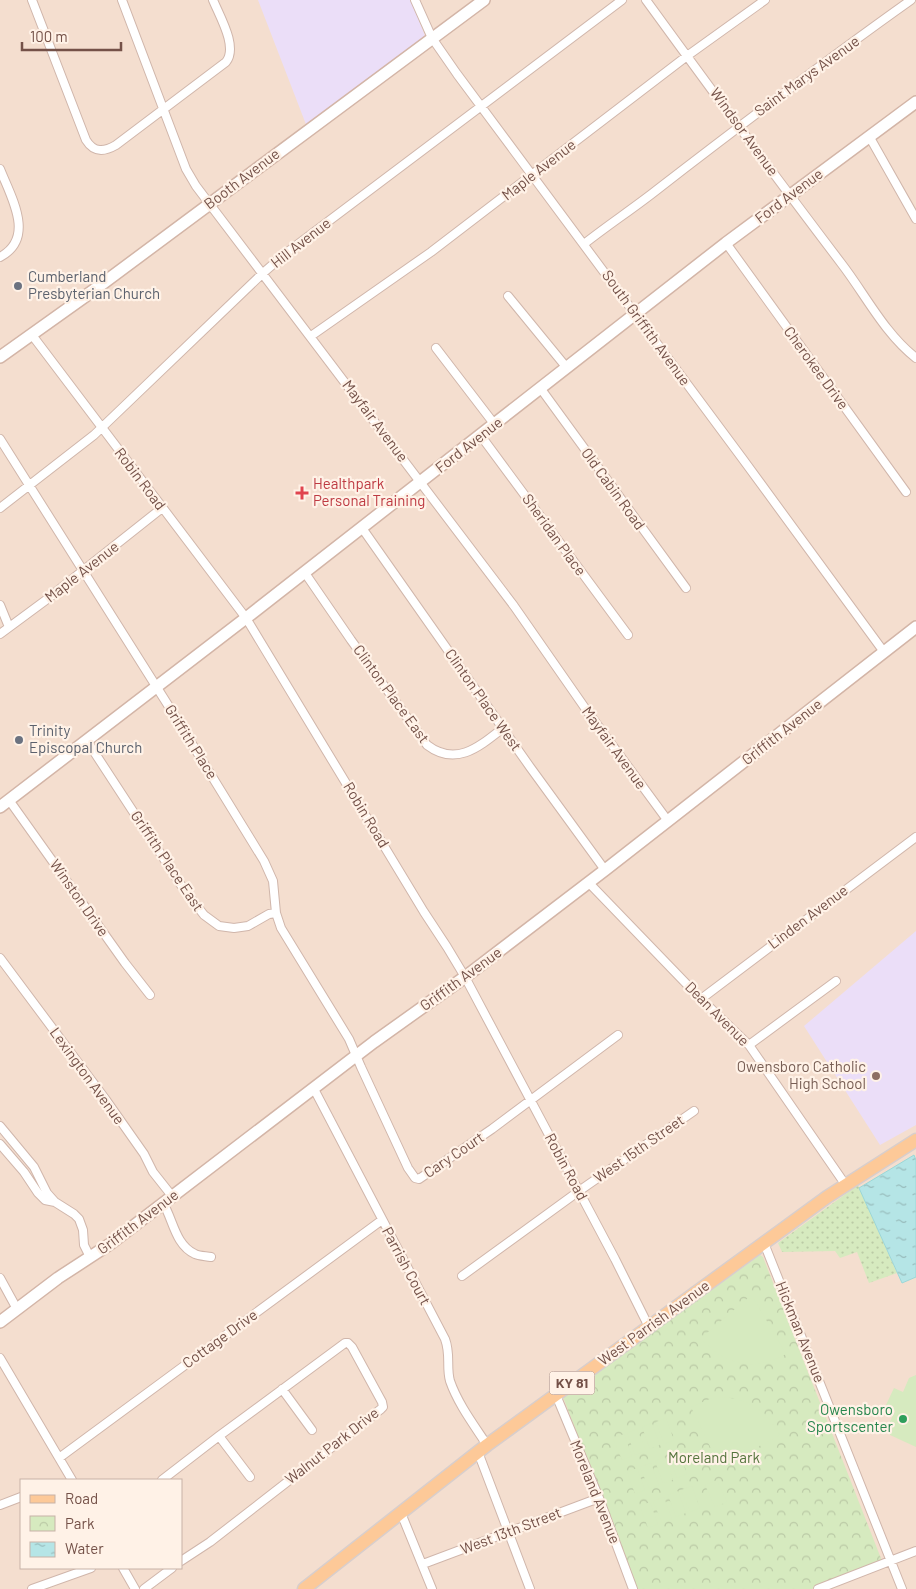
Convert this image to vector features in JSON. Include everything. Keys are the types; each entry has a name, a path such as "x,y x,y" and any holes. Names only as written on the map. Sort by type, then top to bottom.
{"main road":[{"name":"West Parrish Avenue","path":"304,1589 483,1448 845,1184 916,1140"}],"street":[{"path":"32,0 90,146 95,150 101,151 108,150 226,62 230,57 230,45 213,0"},
{"name":"Mayfair Avenue","path":"122,0 186,169 196,186 514,606 585,708 668,821"},
{"name":"South Griffith Avenue","path":"415,0 432,38 884,652"},
{"name":"Booth Avenue","path":"0,357 210,204 484,0"},
{"name":"Hill Avenue","path":"0,508 101,428 263,273 286,254 622,0"},
{"name":"Windsor Avenue","path":"646,0 789,195 845,267 889,330 916,357"},
{"name":"Maple Avenue","path":"311,336 431,252 687,56 765,0"},
{"name":"Saint Marys Avenue","path":"584,244 656,191 739,125 911,0"},
{"name":"Ford Avenue","path":"5,804 305,573 726,243 916,102"},
{"path":"869,136 916,220"},
{"path":"0,169 20,226 17,242 12,249 0,258"},
{"name":"Cherokee Drive","path":"726,243 906,492"},
{"path":"508,296 566,368"},
{"name":"Robin Road","path":"32,335 246,618 465,977 649,1327"},
{"path":"436,348 495,424"},
{"name":"Old Cabin Road","path":"541,389 686,588"},
{"name":"Sheridan Place","path":"481,436 628,635"},
{"name":"Griffith Place","path":"0,439 264,861 272,881 280,928 349,1039 356,1056"},
{"name":"Maple Avenue","path":"0,634 162,508"},
{"name":"Clinton Place West","path":"362,528 606,870"},
{"name":"Clinton Place East","path":"305,573 350,640 427,745 440,753 456,755 472,750 503,728"},
{"path":"0,606 9,627"},
{"name":"Griffith Avenue","path":"0,1322 110,1244 356,1056 465,977 606,870 916,627"},
{"name":"Griffith Place East","path":"86,741 183,888 204,915 219,926 234,928 248,926 276,912"},
{"name":"Winston Drive","path":"5,804 150,995"},
{"name":"Linden Avenue","path":"701,999 916,837"},
{"name":"Dean Avenue","path":"588,883 701,999 749,1045 845,1184"},
{"name":"Lexington Avenue","path":"0,958 144,1154 167,1200 168,1211 178,1237 184,1246 195,1254 210,1257"},
{"path":"749,1045 836,981"},
{"path":"530,1100 618,1035"},
{"name":"Cary Court","path":"356,1056 408,1168 417,1179 439,1166 530,1100"},
{"name":"Parrish Court","path":"314,1089 445,1340 449,1354 449,1374 452,1386 483,1448 509,1532 530,1589"},
{"name":"West 15th Street","path":"462,1276 694,1111"},
{"path":"0,1126 34,1168 47,1193 55,1202 79,1219 83,1230 84,1245 90,1257"},
{"path":"0,1144 24,1172 38,1194 45,1200 55,1202"},
{"name":"Cottage Drive","path":"59,1458 382,1220"},
{"name":"Hickman Avenue","path":"764,1242 902,1589"},
{"path":"0,1278 17,1309"},
{"name":"Walnut Park Drive","path":"163,1479 282,1389 341,1346 348,1343 382,1402 383,1407 210,1542 182,1560"},
{"path":"0,1358 59,1458 68,1479"},
{"path":"282,1389 312,1430"},
{"name":"Moreland Avenue","path":"556,1395 599,1498 633,1589"},
{"path":"219,1436 250,1477"},
{"path":"0,1505 20,1497"},
{"name":"West 13th Street","path":"422,1564 599,1498"},
{"path":"401,1513 432,1589"},
{"path":"818,1589 916,1551"},
{"path":"35,1589 87,1569"},
{"path":"124,1569 135,1589"},
{"path":"144,1589 171,1569"}],"shaded area":[{"path":"0,0 916,0 916,1589 0,1589"},
{"path":"258,0 411,0 425,36 307,127"},
{"name":"Owensboro Catholic High School","path":"916,931 916,1125 880,1145 804,1026"}],"green space":[{"path":"858,1185 897,1273 869,1283 857,1252 840,1258 835,1251 782,1252 778,1243"},
{"name":"Moreland Park","path":"760,1255 763,1257 882,1561 812,1589 637,1589 563,1397"},
{"path":"748,1298 754,1299 786,1354 763,1363 740,1363 720,1355 701,1338"},
{"name":"Owensboro Sportscenter","path":"916,1375 916,1447 890,1435 887,1428 895,1411 885,1407 894,1388 903,1392 909,1378"},
{"path":"724,1397 742,1401 757,1408 769,1419 780,1435 724,1465 718,1463 691,1407 712,1398"},
{"path":"666,1418 674,1440 664,1444 656,1422"},
{"path":"652,1423 660,1445 650,1449 642,1427"},
{"path":"637,1429 646,1451 635,1455 627,1433"},
{"path":"624,1434 632,1456 622,1460 613,1438"},
{"path":"679,1452 687,1474 677,1478 669,1456"},
{"path":"665,1457 673,1480 663,1483 655,1461"},
{"path":"651,1463 659,1485 649,1489 640,1467"},
{"path":"637,1468 645,1490 635,1494 627,1472"},
{"path":"717,1480 727,1502 715,1507 705,1485"},
{"path":"692,1486 700,1508 690,1512 681,1490"},
{"path":"678,1491 686,1513 676,1517 668,1495"},
{"path":"664,1497 672,1519 662,1523 653,1501"},
{"path":"650,1502 658,1524 648,1528 640,1506"}],"water":[{"path":"914,1155 916,1160 916,1277 902,1283 859,1188"}],"place":[{"name":"Cumberland Presbyterian Church","path":"18,286"},
{"name":"Healthpark Personal Training","path":"302,493"},
{"name":"Trinity Episcopal Church","path":"19,740"},
{"name":"Owensboro Catholic High School","path":"876,1076"},
{"name":"Owensboro Sportscenter","path":"903,1419"}]}
